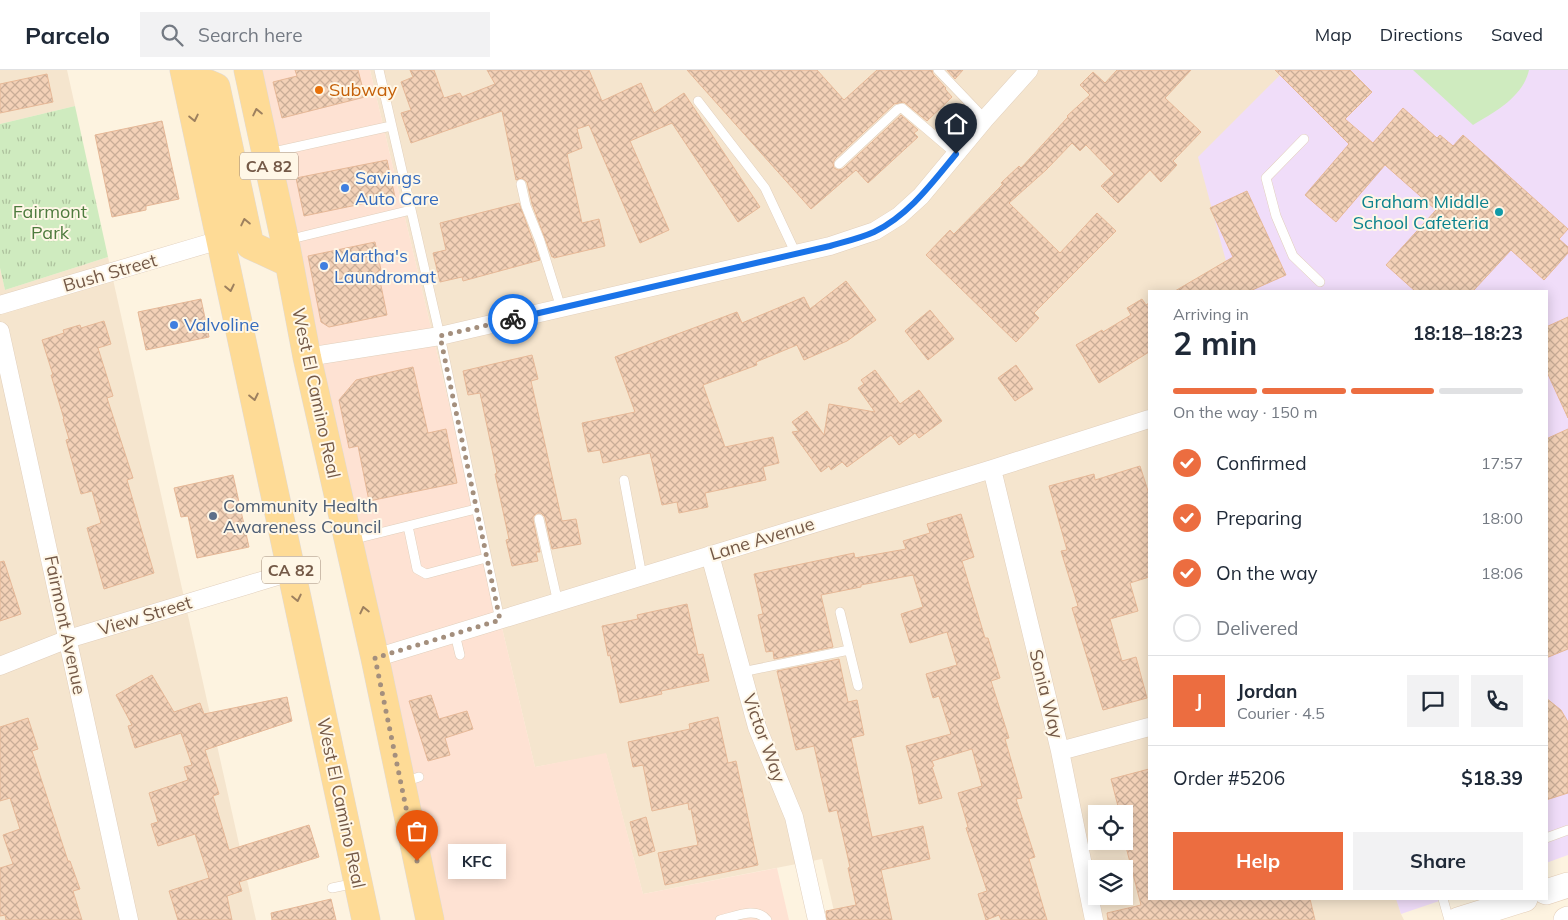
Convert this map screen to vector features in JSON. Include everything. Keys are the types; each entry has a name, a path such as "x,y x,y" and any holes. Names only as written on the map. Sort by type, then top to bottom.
{"main road":[{"name":"West El Camino Real","path":"248,70 287,252 307,357 348,540 375,658 410,780 430,920"},
{"name":"West El Camino Real","path":"185,77 291,572 345,886 366,920"},
{"path":"185,77 216,87 250,245 287,252"}],"street":[{"path":"307,357 440,336 830,246 875,232 899,216 921,196 1029,70"},
{"name":"Bush Street","path":"0,305 220,240"},
{"name":"Fairmont Avenue","path":"0,331 129,920"},
{"name":"Lane Avenue","path":"375,658 1148,419"},
{"name":"Sonia Way","path":"992,469 1060,751 1094,920"},
{"name":"Victor Way","path":"710,555 757,727 794,817 817,920"},
{"name":"View Street","path":"0,666 68,639 291,572"},
{"path":"1060,751 1148,727"},
{"path":"1548,891 1568,885"},
{"path":"1458,920 1522,900"}],"lane":[{"path":"379,70 440,336 500,620"},
{"path":"938,70 986,119"},
{"path":"698,101 765,188 796,254"},
{"path":"839,164 898,108 902,108 956,154"},
{"path":"266,153 391,126"},
{"path":"1304,139 1266,178 1276,216 1293,256 1320,282"},
{"path":"521,184 526,206 540,241 561,308"},
{"path":"287,252 411,210"},
{"path":"624,480 642,576"},
{"path":"348,540 476,509"},
{"path":"539,518 558,602"},
{"path":"408,526 418,569 422,573 426,574 486,558"},
{"path":"840,612 858,686"},
{"path":"455,634 460,655"},
{"path":"742,672 849,650"},
{"path":"1548,837 1568,830"},
{"path":"1442,900 1449,920"},
{"path":"720,920 751,912 763,915 767,920"}],"shaded area":[{"path":"0,70 67,70 75,106 0,124"},
{"path":"248,70 370,70 535,767 606,753 643,894 777,868 789,920 430,920"},
{"path":"370,70 1285,70 1234,290 1148,290 1148,900 1397,900 1404,920 836,920 822,859 643,894 606,754 535,767"},
{"path":"1285,70 1568,70 1568,855 1548,862 1548,290 1234,290 1198,157"},
{"path":"108,257 256,920 0,920 0,268 5,290"},
{"path":"1396,900 1442,900 1401,914"}],"green space":[{"path":"1413,70 1529,70 1521,88 1507,103 1473,125"},
{"name":"Fairmont Park","path":"75,106 108,257 5,290 0,268 0,124"}],"building":[{"name":"Subway","path":"295,70 358,70 365,97 282,118 273,82 297,76"},
{"path":"410,70 434,70 444,98 460,93 462,97 495,84 487,70 589,70 602,101 641,83 654,113 684,93 760,207 738,222 672,123 630,141 669,230 640,243 589,125 577,129 582,148 567,154 582,223 599,219 605,246 554,258 532,204 527,182 522,178 516,180 502,111 411,143 401,113 411,110 401,82 413,77"},
{"path":"687,70 817,70 844,100 877,70 932,70 933,74 952,97 927,121 904,102 894,104 835,159 833,163 834,168 838,170 843,169 901,115 918,130 914,133 918,137 868,183 856,170 811,209"},
{"path":"947,70 963,70 955,79"},
{"path":"1117,70 1191,70 1165,98 1201,132 1173,161 1177,165 1161,182 1150,170 1118,203 1101,186 1114,174 1086,145 1080,151 1072,143 1046,170 1009,203 1060,253 1097,213 1116,231 1034,313 1039,318 1016,342 926,255 950,230 954,234 1003,184 1001,183 1019,166 1021,168 1067,116 1090,95 1080,85 1093,72 1105,83"},
{"name":"Graham Middle School Cafeteria","path":"1275,70 1350,70 1372,92 1345,119 1373,143 1403,108 1437,138 1440,135 1453,146 1463,135 1568,229 1559,239 1568,247 1568,253 1544,280 1511,250 1474,290 1414,290 1386,265 1436,210 1385,165 1336,222 1305,195 1349,144"},
{"path":"47,74 53,102 0,113 0,84"},
{"path":"162,121 179,199 146,206 146,210 112,217 95,135"},
{"name":"Savings Auto Care","path":"387,160 395,197 304,216 296,178"},
{"path":"1247,191 1286,275 1252,290 1177,290 1233,257 1210,208"},
{"path":"519,203 540,260 463,281 462,277 440,282 433,253 446,250 440,223"},
{"path":"375,242 381,270 378,271 387,315 329,327 321,322 308,256"},
{"path":"846,281 876,320 847,341 804,360 797,345 756,362 757,365 703,385 725,447 773,437 779,463 763,467 766,480 705,493 708,507 679,513 677,502 662,505 650,453 603,463 600,450 588,452 582,423 635,412 615,357 737,312 742,323 804,297 810,309"},
{"name":"Valvoline","path":"201,299 209,337 146,350 138,312"},
{"path":"1142,299 1146,305 1148,304 1148,353 1099,383 1076,345 1102,330 1103,332 1131,315 1127,308"},
{"path":"930,310 954,339 928,360 905,331"},
{"path":"1568,317 1568,418 1548,374 1548,326"},
{"path":"104,321 111,344 98,348 113,396 107,398 133,478 127,480 154,573 104,589 87,528 101,523 92,491 81,494 66,440 69,439 51,375 53,375 42,340 64,333 63,330 80,325 81,328"},
{"path":"532,355 538,379 531,381 562,521 576,519 581,544 552,549 545,517 541,513 537,513 533,520 540,552 536,552 538,561 512,566 506,540 509,539 495,474 497,473 480,393 468,395 463,371"},
{"path":"1016,365 1033,389 1015,401 998,378"},
{"path":"413,367 428,433 446,429 457,483 369,501 358,446 349,448 339,400 356,380"},
{"path":"875,370 900,404 919,390 942,421 919,438 915,433 899,445 891,435 847,467 842,462 831,470 829,466 821,472 792,432 799,431 792,422 807,411 824,435 829,404 875,412 858,388 864,384 861,380"},
{"path":"1568,429 1568,649 1548,657 1548,438"},
{"path":"1140,466 1148,491 1148,577 1130,583 1138,611 1110,619 1122,661 1136,657 1147,698 1103,710 1072,608 1078,606 1061,551 1067,550 1049,486 1094,474 1095,480"},
{"path":"233,475 249,547 197,558 188,516 181,517 174,488"},
{"path":"961,514 974,557 962,561 985,638 988,638 1000,678 991,681 1009,738 1005,739 1022,798 1016,799 1035,857 1029,859 1047,920 1001,920 999,915 986,920 978,894 987,891 966,828 968,827 958,793 982,786 972,749 932,761 934,766 932,767 942,798 919,804 906,746 951,734 939,696 933,698 926,674 957,665 947,632 910,643 901,614 923,607 913,575 821,595 833,647 774,659 773,651 766,652 758,615 763,614 754,574 854,553 855,558 906,549 903,541 930,533 927,524"},
{"path":"4,561 21,614 0,621 0,562"},
{"path":"687,604 698,655 703,654 709,681 661,691 662,694 620,703 602,626 638,619 637,615"},
{"path":"839,659 848,702 857,700 864,735 851,738 872,837 923,826 930,859 881,870 892,920 827,920 826,911 856,905 848,868 850,867 837,810 829,812 814,746 796,750 777,671"},
{"path":"152,675 174,712 200,703 204,714 287,697 292,721 205,750 219,794 213,796 229,850 309,825 319,857 239,882 242,891 227,896 232,920 178,920 169,891 209,878 195,834 158,846 151,824 158,822 149,793 188,780 184,767 192,765 181,733 135,748 128,726 132,725 116,695"},
{"path":"431,695 439,719 467,711 473,729 445,738 450,755 428,761 409,701"},
{"path":"1548,700 1561,710 1568,722 1568,793 1548,799"},
{"path":"718,717 728,763 736,761 758,865 665,885 658,853 698,845 691,809 689,810 688,803 652,811 643,765 633,767 628,742 690,729 689,724"},
{"path":"28,718 38,749 32,751 68,861 70,861 80,889 73,891 82,920 6,920 5,915 0,916 0,868 13,864 3,835 20,829 10,798 0,801 0,727"},
{"path":"1148,769 1148,900 1310,900 1315,920 1108,920 1107,913 1141,905 1133,874 1133,860 1129,860 1127,850 1133,850 1133,805 1118,805 1111,779"},
{"path":"646,817 655,851 639,856 630,822"},
{"path":"331,899 336,920 272,920 271,913"}],"way so far":[{"path":"417,861 375,658 500,620 440,336 513,319"}],"place":[{"name":"Subway","path":"319,90"},
{"name":"Savings Auto Care","path":"345,188"},
{"name":"Graham Middle School Cafeteria","path":"1499,212"},
{"name":"Martha's Laundromat","path":"324,266"},
{"name":"Valvoline","path":"174,325"},
{"name":"Community Health Awareness Council","path":"213,516"},
{"name":"KFC","path":"417,861"}],"route":[{"path":"513,319 830,246 875,232 899,216 921,196 956,154"}]}
